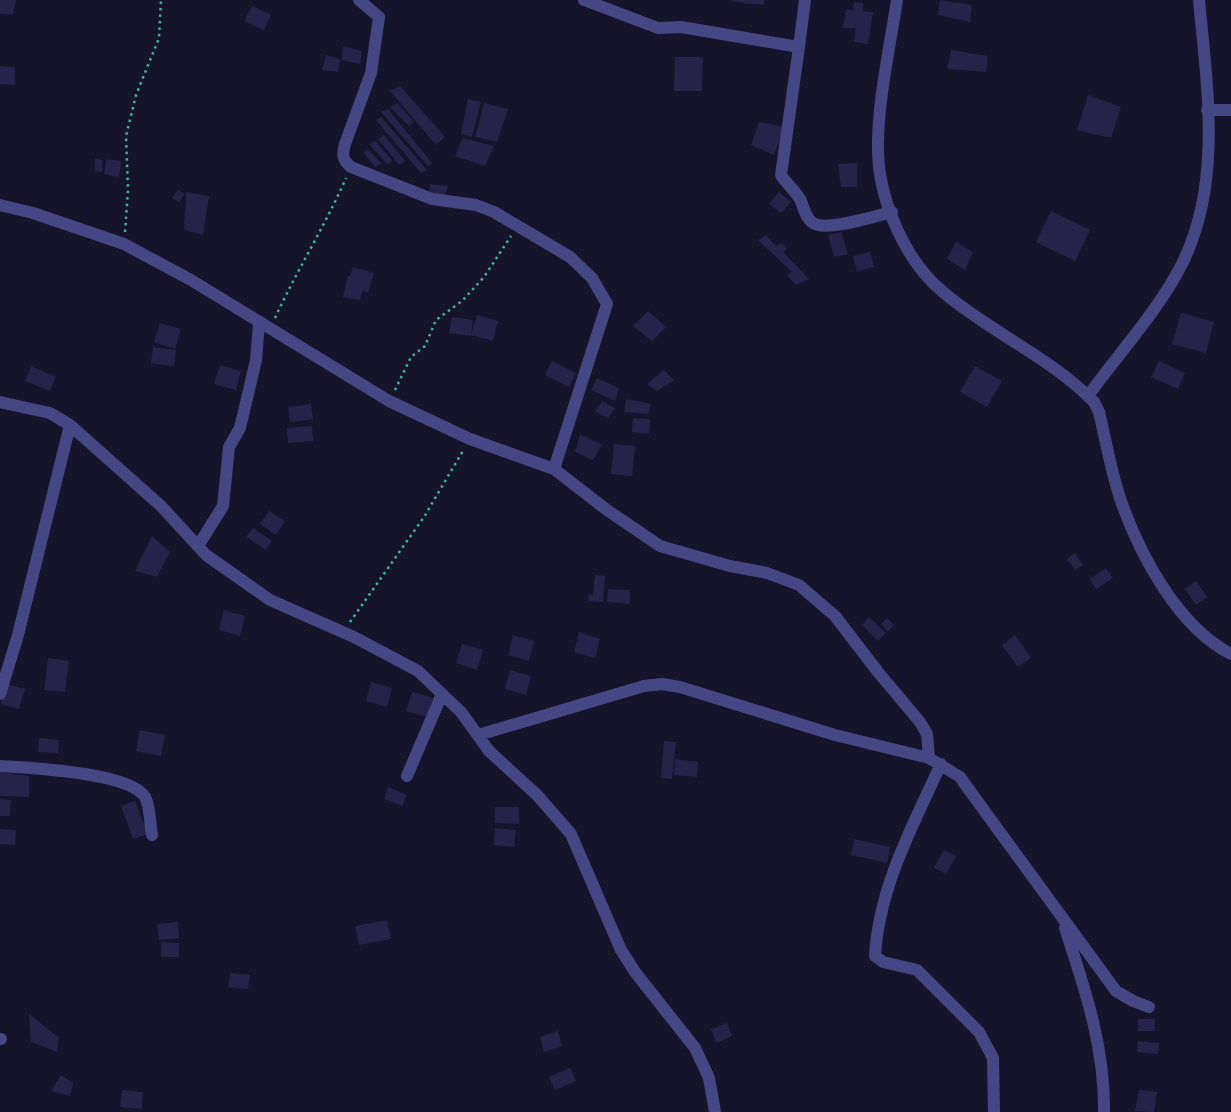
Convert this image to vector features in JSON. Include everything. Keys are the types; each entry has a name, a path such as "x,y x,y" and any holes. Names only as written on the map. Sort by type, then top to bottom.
{"street":[{"path":"359,0 379,17 371,73 344,149 345,162 351,167 432,199 485,208 570,257 592,278 607,304 554,469"},
{"path":"584,0 658,28 681,27 799,47"},
{"path":"805,0 781,175 799,198 806,215 813,223 823,226 849,223 892,212"},
{"path":"897,0 880,117 878,152 884,189 900,239 920,268 942,292 1038,357 1088,396 1099,412 1121,502 1136,538 1177,607 1200,633 1231,654"},
{"path":"1088,396 1163,294 1192,241 1204,205 1208,149 1199,0"},
{"path":"1207,110 1231,110"},
{"path":"0,205 32,212 124,244 191,280 389,402 470,439 554,469 660,546 730,566 767,573 798,585 835,616 920,722 927,734 929,758"},
{"path":"198,546 223,506 229,448 240,428 265,326"},
{"path":"0,402 50,413 70,425 161,506 206,555 270,600 342,632 412,668 442,694 467,719 489,751 538,796 571,834 621,950 635,972 695,1048 708,1078 715,1112"},
{"path":"0,694 16,643 70,425"},
{"path":"478,735 644,686 662,684 680,687 762,710 836,735 929,758 960,777 1116,991 1133,1001 1149,1007"},
{"path":"407,776 442,694"},
{"path":"941,764 887,890 876,932 875,956 883,962 917,970 979,1032 994,1058 994,1112"},
{"path":"0,766 72,771 132,786 146,798 152,835"},
{"path":"1061,914 1093,1017 1102,1074 1104,1112"}],"path":[{"path":"124,244 128,190 126,136 136,95 159,38 161,0"},
{"path":"265,326 332,210 351,167"},
{"path":"389,402 410,357 425,346 436,320 462,301 484,277 517,226"},
{"path":"342,632 424,516 470,439"}],"building":[{"path":"0,0 16,0 13,15 0,14"},
{"path":"729,0 764,0 764,5 742,3"},
{"path":"940,0 972,5 970,22 938,15"},
{"path":"854,2 863,3 863,11 873,12 868,44 854,42 856,28 843,28 846,9 853,10"},
{"path":"252,6 271,15 264,30 244,21"},
{"path":"343,46 362,51 360,64 342,60"},
{"path":"951,50 988,56 986,72 947,69"},
{"path":"326,55 340,59 338,72 322,70"},
{"path":"675,57 703,57 702,91 674,91"},
{"path":"0,66 15,67 15,85 0,84"},
{"path":"400,86 445,137 436,145 390,91"},
{"path":"1088,95 1121,107 1111,138 1077,130"},
{"path":"468,99 481,102 472,137 461,134"},
{"path":"397,103 414,122 409,126 390,107"},
{"path":"484,103 508,109 497,142 475,137"},
{"path":"388,109 432,163 428,166 381,112"},
{"path":"381,117 427,170 421,173 376,120"},
{"path":"759,122 784,127 774,155 751,145"},
{"path":"384,135 405,161 399,165 378,139"},
{"path":"463,138 494,146 485,166 455,156"},
{"path":"375,141 393,161 387,164 369,144"},
{"path":"368,149 382,164 375,167 364,153"},
{"path":"95,159 103,160 102,172 95,171"},
{"path":"106,159 121,161 119,177 104,174"},
{"path":"857,163 857,187 841,187 838,164"},
{"path":"430,184 448,186 445,196 429,196"},
{"path":"178,190 185,194 179,202 172,198"},
{"path":"186,192 209,196 203,235 184,230"},
{"path":"779,192 791,202 781,213 769,204"},
{"path":"1051,211 1090,230 1075,261 1036,242"},
{"path":"841,232 848,254 834,257 828,235"},
{"path":"766,235 776,246 782,243 787,249 783,252 809,279 796,285 787,275 792,272 758,240"},
{"path":"956,242 973,252 965,270 947,259"},
{"path":"870,252 874,267 857,272 853,256"},
{"path":"353,267 374,273 368,292 362,291 360,300 343,297 348,276 350,276"},
{"path":"648,311 666,327 652,341 633,326"},
{"path":"1181,313 1214,322 1206,353 1172,344"},
{"path":"477,315 498,321 493,341 471,335"},
{"path":"452,317 473,320 471,336 449,333"},
{"path":"160,323 181,329 175,349 154,342"},
{"path":"153,347 176,350 174,366 151,363"},
{"path":"552,361 576,373 569,387 545,375"},
{"path":"1159,361 1185,373 1178,389 1151,377"},
{"path":"220,365 241,371 236,390 214,384"},
{"path":"31,366 56,377 50,391 25,381"},
{"path":"975,366 1002,381 987,407 960,392"},
{"path":"664,370 674,380 657,391 647,384"},
{"path":"597,378 619,388 615,401 591,390"},
{"path":"626,399 651,404 648,414 624,412"},
{"path":"602,401 615,408 608,418 595,412"},
{"path":"311,404 313,419 290,422 288,407"},
{"path":"633,418 650,419 649,434 632,432"},
{"path":"312,426 313,441 288,443 287,428"},
{"path":"580,435 602,444 593,460 575,452"},
{"path":"614,444 635,446 632,476 611,474"},
{"path":"269,511 285,521 276,535 260,524"},
{"path":"253,528 272,541 266,550 246,537"},
{"path":"152,536 170,552 157,577 135,571"},
{"path":"1075,553 1083,565 1075,570 1067,559"},
{"path":"1106,568 1113,578 1096,589 1090,579"},
{"path":"595,575 605,576 603,602 588,601 589,594 593,595"},
{"path":"1196,581 1207,597 1196,605 1185,589"},
{"path":"608,589 630,590 630,604 607,602"},
{"path":"224,610 245,616 240,636 219,630"},
{"path":"869,617 886,633 878,641 862,625"},
{"path":"887,618 894,625 888,632 881,624"},
{"path":"579,632 600,639 595,658 574,652"},
{"path":"513,635 534,641 529,661 508,655"},
{"path":"1015,635 1031,658 1018,667 1002,645"},
{"path":"462,644 483,650 477,670 456,663"},
{"path":"48,658 69,661 65,692 44,690"},
{"path":"510,670 531,676 526,695 505,689"},
{"path":"371,682 392,688 387,707 366,701"},
{"path":"7,684 25,689 19,709 1,704"},
{"path":"412,692 433,698 427,717 406,711"},
{"path":"140,730 165,735 161,756 136,751"},
{"path":"39,738 59,740 58,753 38,752"},
{"path":"664,741 676,742 672,779 661,778"},
{"path":"675,759 698,762 697,777 674,775"},
{"path":"0,772 29,776 29,797 0,796"},
{"path":"388,787 407,795 402,806 384,799"},
{"path":"0,799 11,800 10,816 0,816"},
{"path":"135,801 148,834 133,839 121,806"},
{"path":"495,807 519,807 519,824 495,823"},
{"path":"495,828 516,830 514,847 494,845"},
{"path":"0,829 16,830 15,845 0,844"},
{"path":"854,839 890,847 887,863 851,855"},
{"path":"944,850 956,856 946,874 934,868"},
{"path":"387,920 391,939 359,945 355,926"},
{"path":"178,922 179,938 159,940 157,924"},
{"path":"161,942 179,943 179,957 161,957"},
{"path":"230,973 250,975 248,989 228,987"},
{"path":"29,1014 59,1038 57,1052 31,1042"},
{"path":"1138,1019 1155,1019 1155,1031 1138,1031"},
{"path":"727,1023 732,1036 716,1043 711,1029"},
{"path":"558,1031 562,1046 544,1052 540,1037"},
{"path":"1138,1041 1159,1043 1158,1054 1137,1052"},
{"path":"570,1068 576,1081 555,1090 549,1077"},
{"path":"61,1075 73,1083 70,1096 51,1091"},
{"path":"122,1090 143,1092 142,1109 120,1107"},
{"path":"1139,1090 1157,1092 1154,1112 1135,1111"}]}
